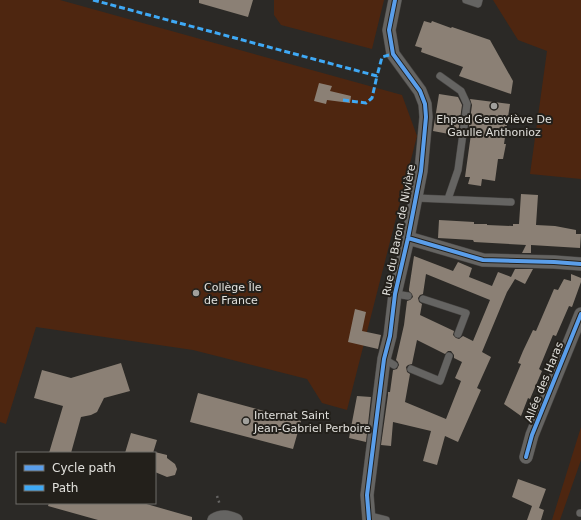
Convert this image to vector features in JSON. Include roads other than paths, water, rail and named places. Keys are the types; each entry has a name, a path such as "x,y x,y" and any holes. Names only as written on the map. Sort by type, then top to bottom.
{"street":[{"name":"Rue du Baron de Nivière","path":"369,518 367,495 390,362 390,336 402,295 408,238 421,172 426,117 425,104 420,91 393,54 389,30 395,0"},
{"path":"408,238 483,260 581,264"},
{"name":"Allée des Haras","path":"526,456 532,435 581,314"},
{"path":"214,520 220,517 229,517 236,520"}],"lane":[{"path":"466,0 478,4 479,0"},
{"path":"440,76 461,91 468,104 458,170 448,199"},
{"path":"416,198 511,202"},
{"path":"423,299 466,313 458,334"},
{"path":"411,369 440,381 449,356"},
{"path":"369,518 386,520"}],"place":[{"name":"Ehpad Geneviève De Gaulle Anthonioz","path":"494,106"},
{"name":"Collège Île de France","path":"196,293"},
{"name":"Internat Saint Jean-Gabriel Perboire","path":"246,421"}]}
